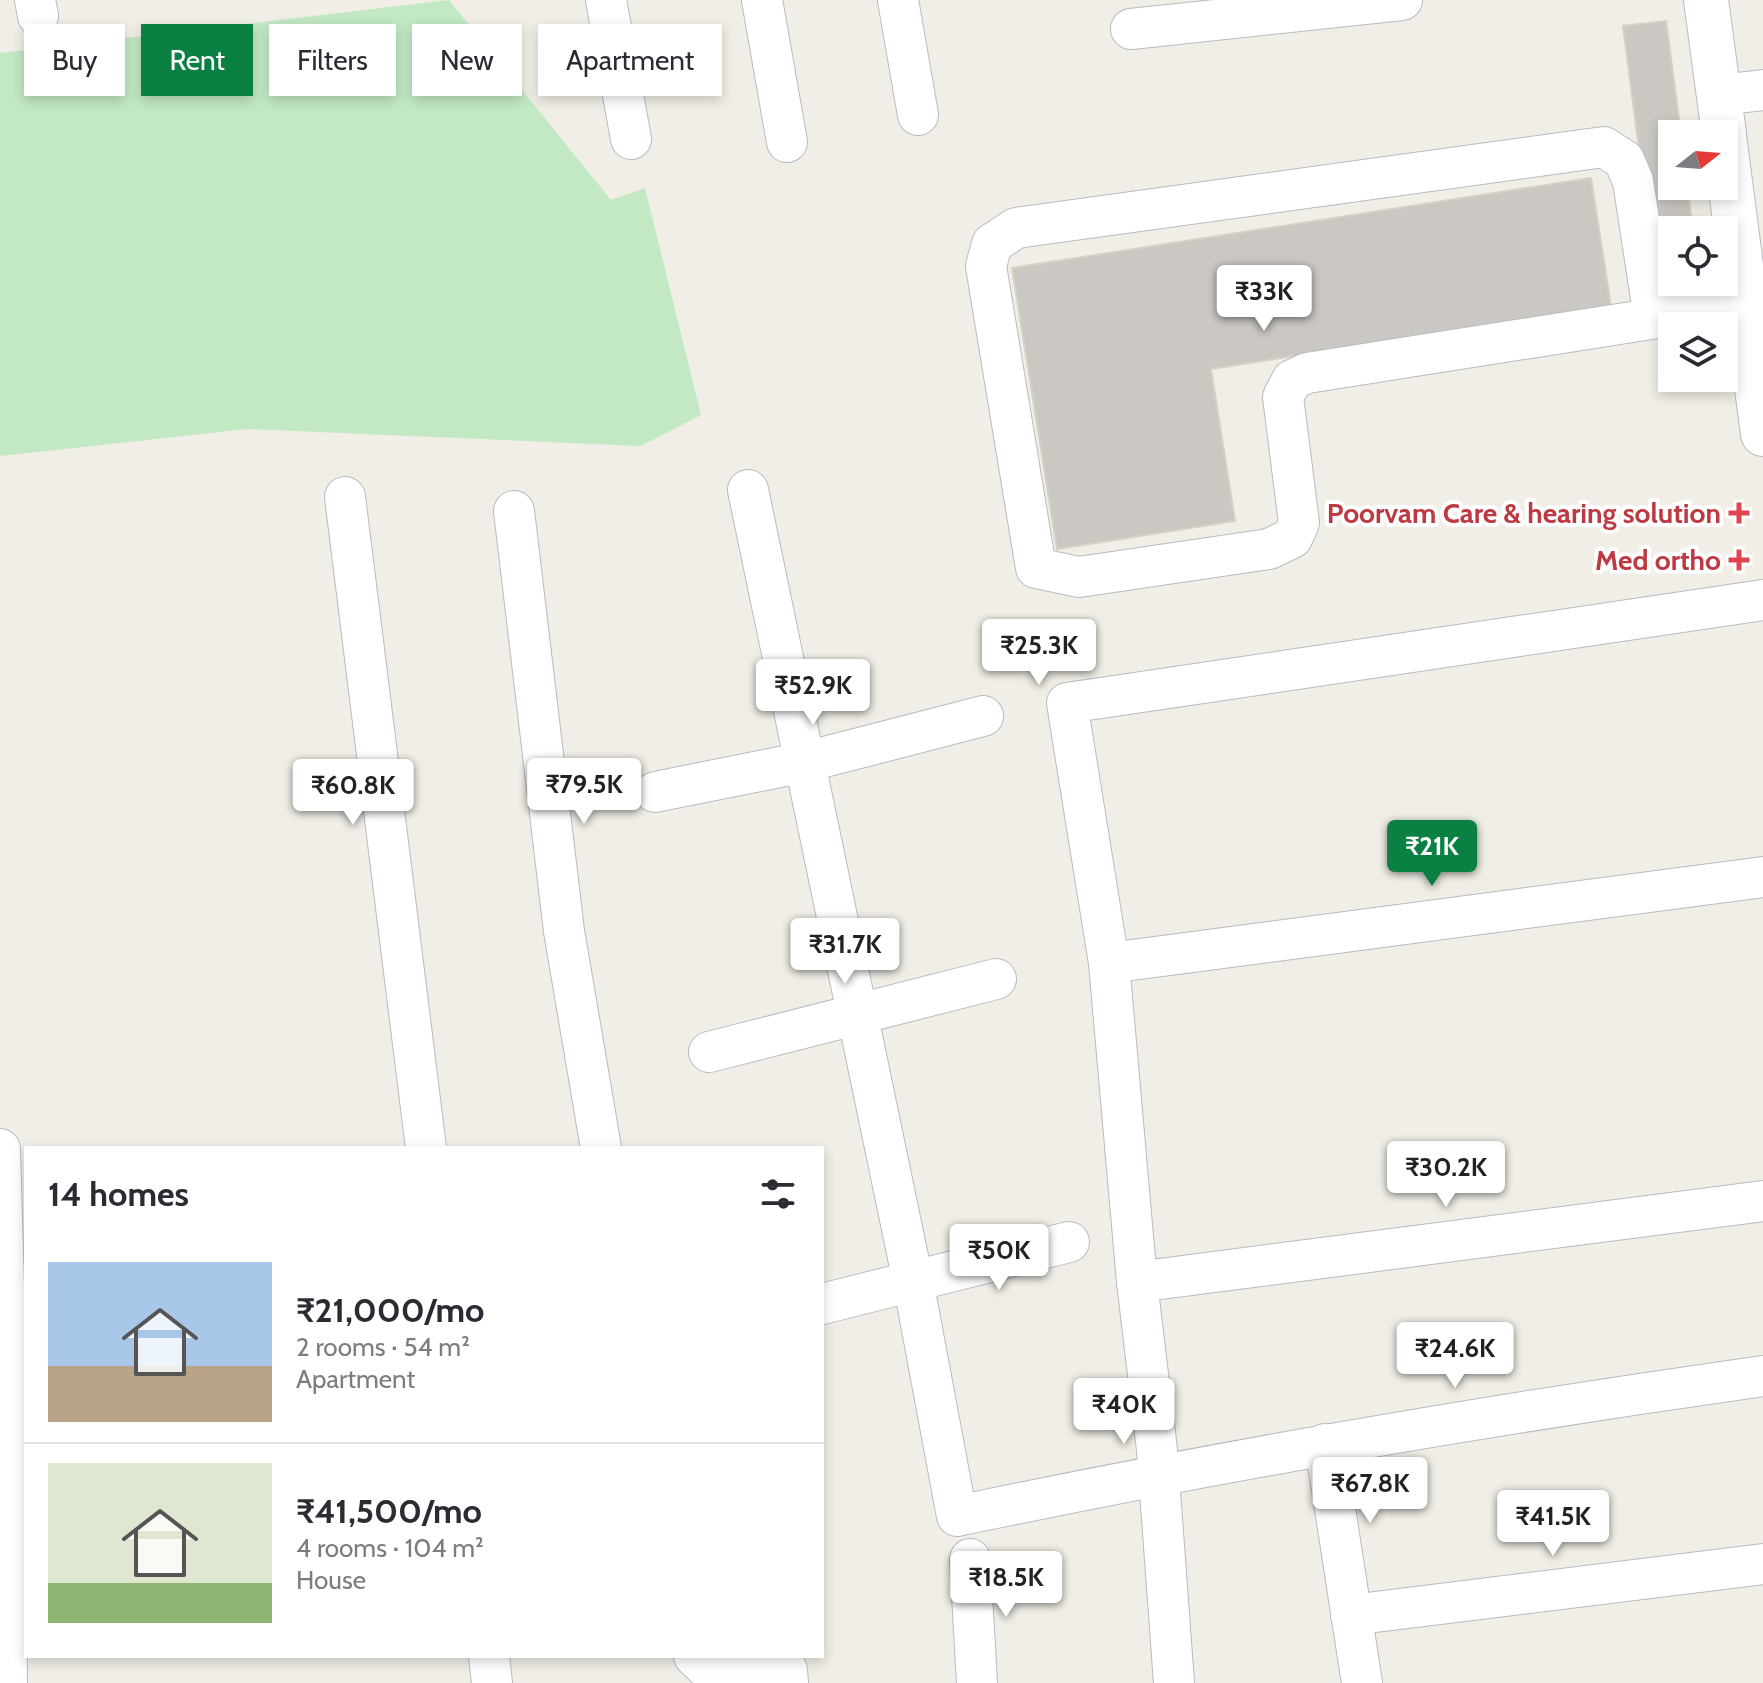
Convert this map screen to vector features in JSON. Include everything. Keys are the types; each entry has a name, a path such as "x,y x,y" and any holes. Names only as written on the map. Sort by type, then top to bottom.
{"street":[{"path":"606,0 631,139"},
{"path":"762,0 787,142"},
{"path":"898,0 918,115"},
{"path":"1131,29 1402,0"},
{"path":"1706,0 1722,120"},
{"path":"1725,120 1763,90"},
{"path":"1654,318 1633,181 1624,160 1604,147 1016,228 992,244 986,266 1036,568 1079,577 1269,549 1292,538 1299,523 1283,397 1292,380 1307,373 1746,304"},
{"path":"1732,200 1763,434"},
{"path":"748,490 913,1281 957,1516 1325,1444 1561,1404 1763,1376"},
{"path":"345,497 426,1146"},
{"path":"514,511 564,931 601,1146"},
{"path":"1174,1683 1158,1476 1137,1282 1109,963 1067,703 1763,600"},
{"path":"655,792 805,762 983,716"},
{"path":"1109,963 1763,877"},
{"path":"709,1052 996,979"},
{"path":"0,1149 5,1319 7,1683"},
{"path":"1137,1282 1763,1201"},
{"path":"824,1303 1069,1242"},
{"path":"1325,1444 1362,1683"},
{"path":"970,1559 977,1683"},
{"path":"1351,1615 1763,1564"},
{"path":"489,1658 492,1683"},
{"path":"696,1658 718,1679 787,1670 788,1683"}],"green space":[{"path":"449,0 468,24 412,24 412,96 522,96 522,90 611,200 645,188 701,415 641,446 248,429 0,456 0,53 24,50 24,96 125,96 125,38 141,36 141,96 253,96 253,24 246,24"}],"building":[{"path":"1666,21 1679,120 1658,120 1658,200 1689,200 1691,216 1658,216 1658,288 1657,288 1623,26"},
{"path":"1591,178 1611,306 1211,369 1235,521 1057,549 1012,268"}],"place":[{"name":"Poorvam Care & hearing solution","path":"1739,513"},
{"name":"Med ortho","path":"1739,560"}]}
